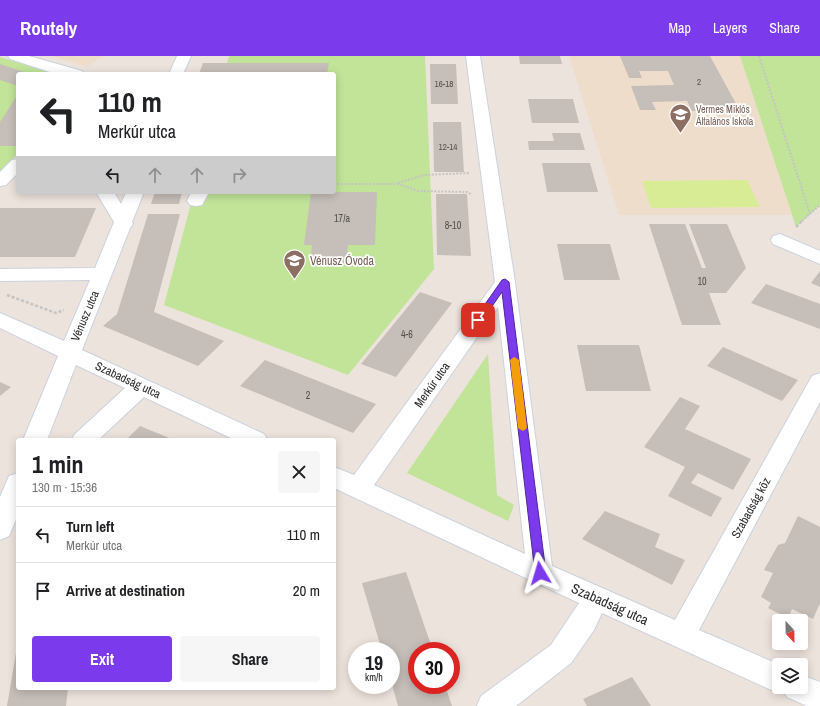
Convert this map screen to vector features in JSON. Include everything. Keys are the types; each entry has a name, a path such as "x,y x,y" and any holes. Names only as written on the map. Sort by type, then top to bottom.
{"street":[{"path":"15,56 65,72"},
{"path":"177,72 184,56"},
{"path":"474,56 505,282 540,573"},
{"path":"0,181 16,166"},
{"path":"106,194 124,224"},
{"name":"Vénusz utca","path":"36,438 69,352 124,224 134,194"},
{"path":"780,240 820,258"},
{"path":"0,275 103,274"},
{"name":"Merkúr utca","path":"358,488 505,282"},
{"name":"Szabadság utca","path":"0,320 252,438"},
{"name":"Szabadság köz","path":"681,636 820,381"},
{"path":"85,438 141,386"},
{"name":"Szabadság utca","path":"336,478 595,598 772,676"},
{"path":"8,513 16,489"},
{"path":"492,706 561,654 584,621 595,598"},
{"path":"808,692 820,697"}],"path":[{"path":"759,56 810,214"},
{"path":"398,184 407,178 430,173 490,173"},
{"path":"336,184 398,184 418,190 467,192 494,204"},
{"path":"780,240 820,205"},
{"path":"0,292 56,313 67,309"}],"shaded area":[{"path":"51,56 102,56 87,67"},
{"name":"Vermes Miklós Általános Iskola","path":"569,56 740,56 792,215 619,215"}],"green space":[{"path":"229,56 425,56 434,269 348,375 164,305 193,194 336,194 336,72 225,72"},
{"path":"740,56 820,56 820,205 796,227"},
{"path":"0,57 48,72 16,72 16,155 0,175"},
{"path":"747,180 760,207 651,208 642,181"},
{"path":"488,354 497,495 514,505 508,521 407,473"}],"building":[{"path":"519,56 560,56 562,64 520,64"},
{"path":"620,56 710,56 740,111 692,111 687,101 652,102 656,110 640,110 631,86 674,85 668,71 639,71 642,78 629,78"},
{"path":"203,63 329,63 327,72 200,72"},
{"path":"0,64 24,72 16,72 16,85 0,80"},
{"path":"430,64 456,64 458,104 431,104"},
{"path":"16,97 16,146 0,146 0,122"},
{"path":"528,99 573,99 579,123 532,123"},
{"path":"433,122 461,122 464,172 434,172"},
{"path":"552,133 580,133 585,150 529,150 528,141 554,141"},
{"path":"542,163 590,163 598,192 547,192"},
{"path":"336,192 377,192 375,245 348,245 346,264 310,264 312,245 304,245 311,194 336,194"},
{"path":"154,194 182,194 179,204 151,204"},
{"path":"436,194 467,194 471,256 437,255"},
{"path":"0,208 96,208 75,257 0,257"},
{"path":"148,214 180,214 154,312 224,341 198,366 103,326 117,314"},
{"path":"649,224 685,224 702,268 706,268 689,224 727,224 746,268 726,293 709,293 721,325 682,325"},
{"path":"557,244 610,244 620,280 564,280"},
{"path":"820,271 820,287 811,283"},
{"path":"766,284 820,304 820,329 751,303"},
{"path":"420,292 452,303 396,377 361,364"},
{"path":"577,345 639,345 651,391 586,391"},
{"path":"723,347 798,380 782,401 707,366"},
{"path":"265,360 376,404 353,433 240,386"},
{"path":"0,382 11,387 0,396"},
{"path":"680,397 700,406 685,429 751,459 733,490 698,473 691,483 722,498 711,517 668,496 685,467 644,447"},
{"path":"140,426 169,438 128,438"},
{"path":"605,511 660,534 655,547 685,560 672,585 582,539"},
{"path":"798,516 820,527 820,603 813,619 808,617 808,614 802,614 792,609 790,614 780,614 768,608 771,603 761,597 773,573 764,570 778,545 785,543"},
{"path":"406,572 430,642 408,642 408,694 448,694 452,706 398,706 395,694 400,694 400,642 379,642 362,583"},
{"path":"16,653 16,690 68,690 66,706 7,706"},
{"path":"632,677 651,706 587,706 583,699"}],"slow traffic":[{"path":"514,360 523,428"}],"place":[{"name":"Vermes Miklós Általános Iskola","path":"680,134"},
{"name":"Vénusz Óvoda","path":"294,280"}],"route":[{"path":"478,320 505,282 540,573"}]}
